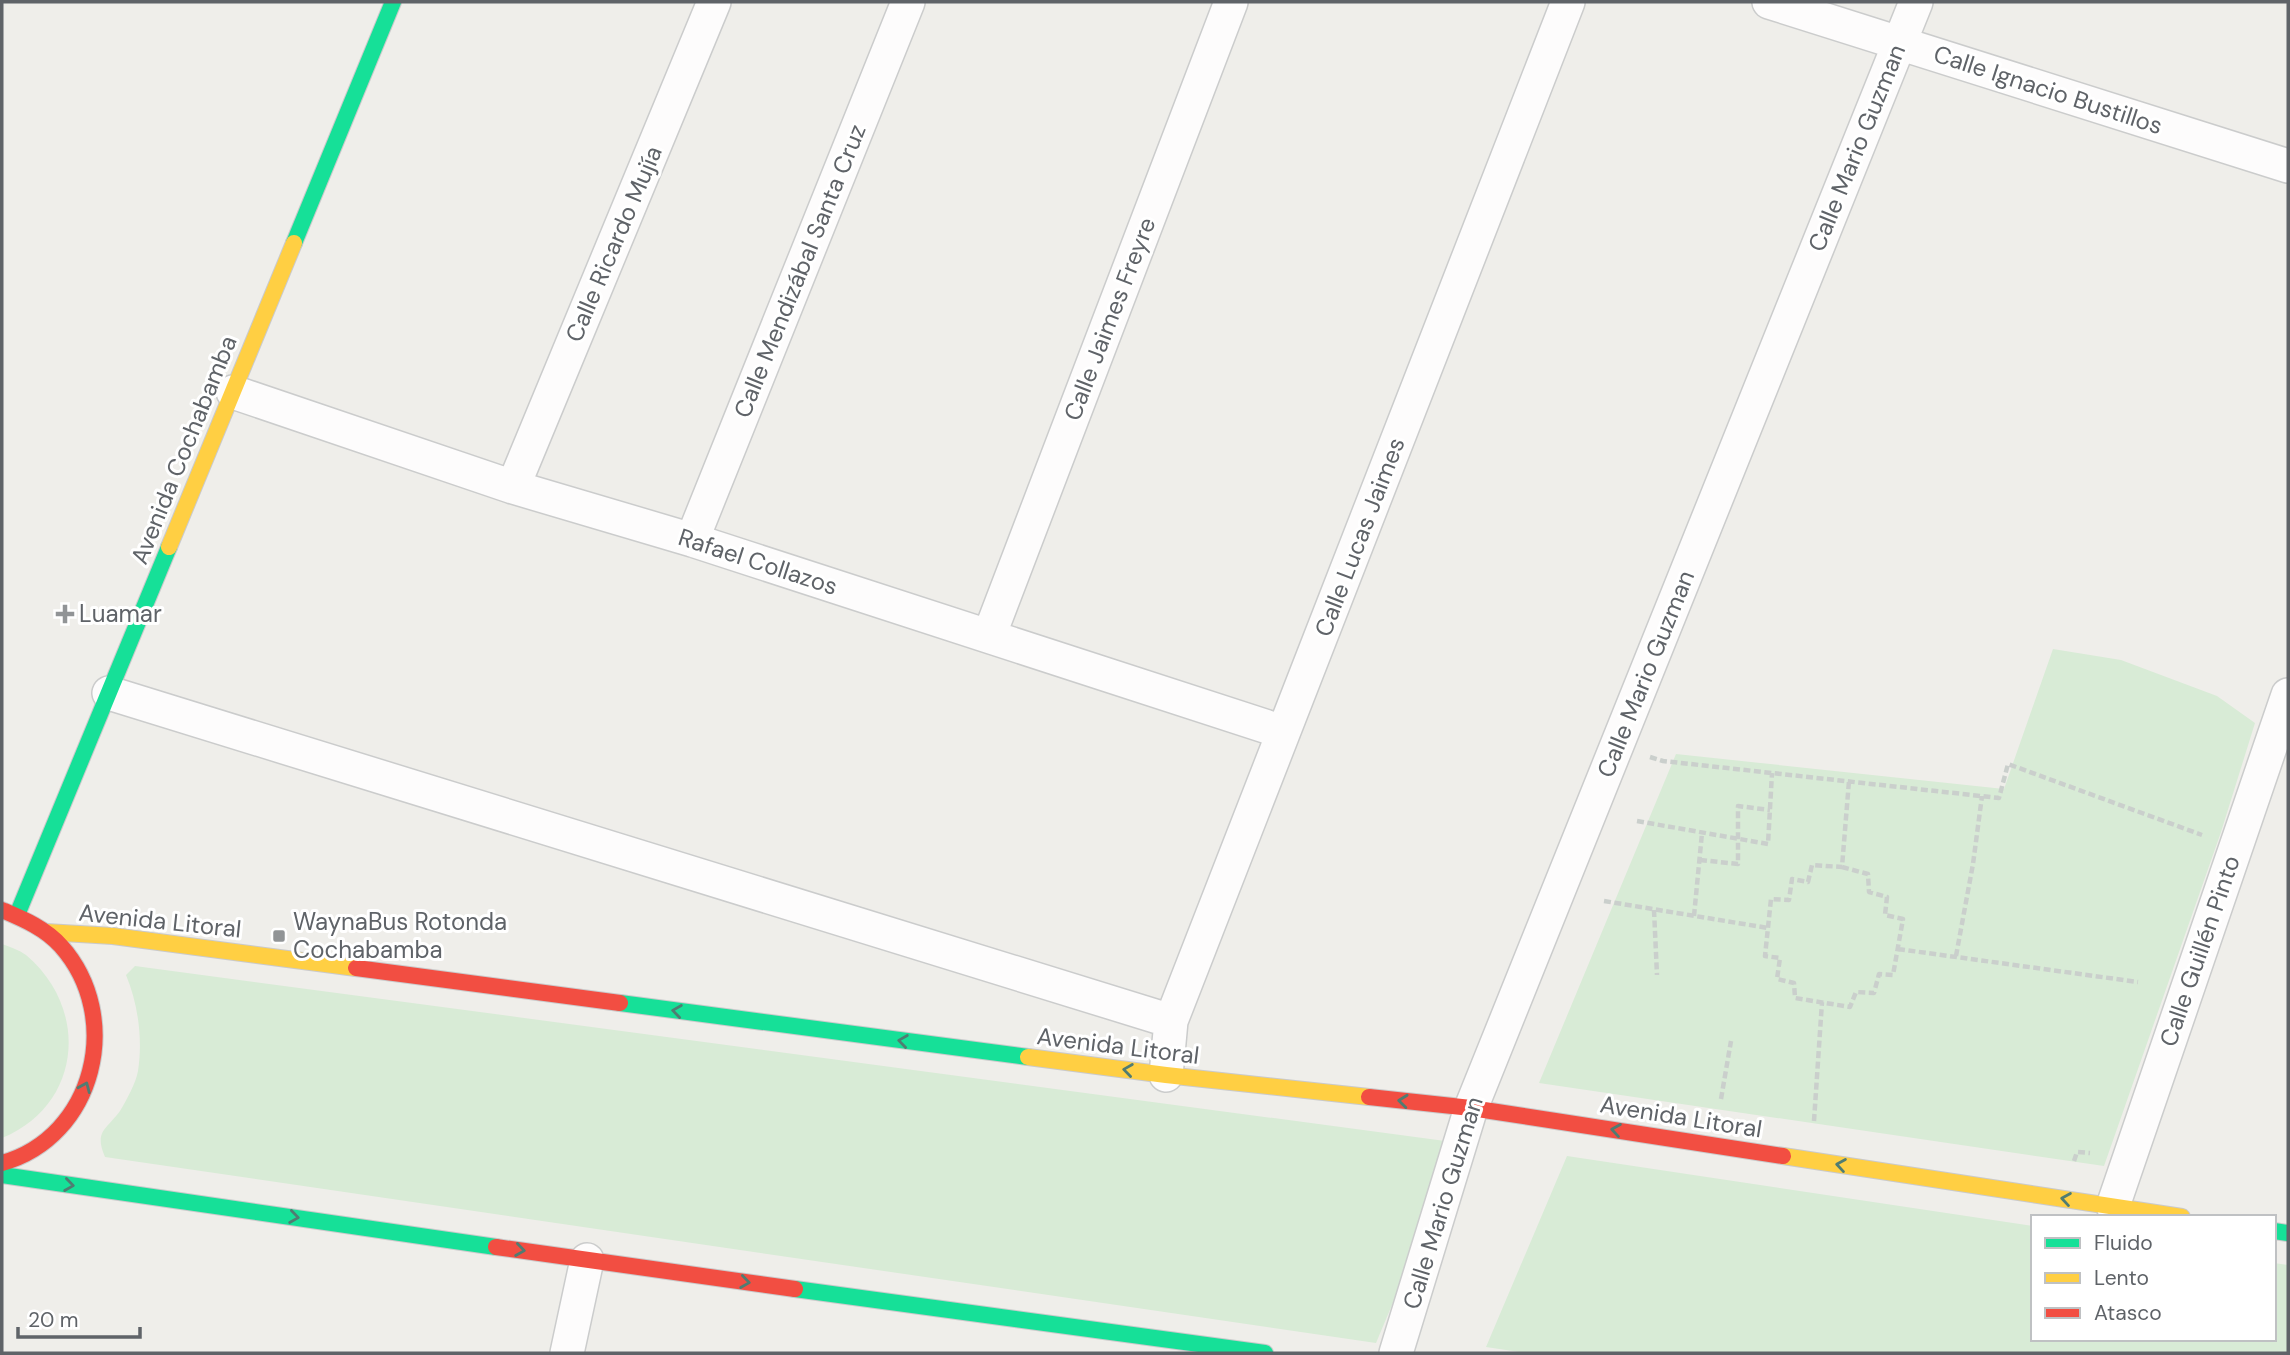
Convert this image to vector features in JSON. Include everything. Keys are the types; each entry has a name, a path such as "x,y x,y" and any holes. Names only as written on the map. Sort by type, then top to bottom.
{"main road":[{"name":"Avenida Cochabamba","path":"9,912 109,692 393,2"},
{"path":"2,1163 47,1141 70,1116 87,1086 96,1053 96,1019 87,986 70,956 46,932 9,912"},
{"name":"Avenida Litoral","path":"46,932 113,936 1166,1075 1471,1108 2169,1215"},
{"path":"2,1175 587,1260 1265,1353"}],"street":[{"name":"Calle Ricardo Mujía","path":"513,487 714,2"},
{"name":"Calle Mendizábal Santa Cruz","path":"692,540 908,2"},
{"name":"Calle Jaimes Freyre","path":"989,636 1231,2"},
{"name":"Calle Lucas Jaimes","path":"1166,1075 1171,1021 1569,2"},
{"name":"Calle Ignacio Bustillos","path":"1769,2 2288,166"},
{"name":"Calle Mario Guzman","path":"1396,1353 1471,1108 1916,2"},
{"name":"Rafael Collazos","path":"233,392 513,487 692,540 1283,732"},
{"path":"109,692 1171,1021"},
{"name":"Calle Guillén Pinto","path":"2113,1206 2288,695"},
{"path":"567,1353 587,1260"}],"path":[{"path":"1663,761 1998,798 2008,764 2192,832"},
{"path":"1637,821 1768,844 1772,773"},
{"path":"1842,867 1849,782"},
{"path":"1955,956 1973,864 1982,796"},
{"path":"1700,860 1738,864 1738,806 1770,810"},
{"path":"1694,916 1702,833"},
{"path":"1812,865 1842,867 1868,874 1869,892 1887,897 1885,915 1903,919 1893,975 1880,974 1874,993 1856,992 1850,1007 1795,998 1794,983 1777,979 1780,958 1765,956 1771,899 1789,900 1792,879 1808,882 1812,865"},
{"path":"1604,901 1768,928"},
{"path":"1654,909 1657,975"},
{"path":"1898,949 2138,982"},
{"path":"1811,1160 1822,1002"},
{"path":"1721,1099 1731,1041"}],"green space":[{"path":"2053,649 2121,660 2217,696 2255,723 2221,832 2104,1166 1539,1083 1676,754 2004,789"},
{"path":"2,944 26,955 47,977 61,1002 68,1028 68,1054 62,1080 48,1103 29,1123 2,1138"},
{"path":"135,966 1460,1143 1376,1343 105,1157 101,1136 122,1107 138,1071 138,1022 126,975"},
{"path":"1567,1156 2031,1226 2031,1341 2276,1341 2276,1263 2288,1265 2288,1353 1526,1353 1486,1347"}],"traffic: fast":[{"path":"294,243 393,2"},
{"path":"17,915 169,547"},
{"path":"620,1003 1028,1057"},
{"path":"2,1175 496,1247"},
{"path":"2276,1231 2288,1233"},
{"path":"795,1289 1265,1353"}],"traffic: slow":[{"path":"169,547 294,243"},
{"path":"46,932 113,936 356,968"},
{"path":"1028,1057 1369,1097"},
{"path":"1783,1156 2169,1215"}],"traffic: jam":[{"path":"2,910 41,929 61,946 80,975 91,1006 95,1039 90,1071 78,1102 59,1128 34,1149 2,1163"},
{"path":"356,968 620,1003"},
{"path":"1369,1097 1471,1108 1783,1156"},
{"path":"496,1247 795,1289"}],"place":[{"name":"Luamar","path":"65,614"},
{"name":"WaynaBus Rotonda Cochabamba","path":"279,936"}]}
